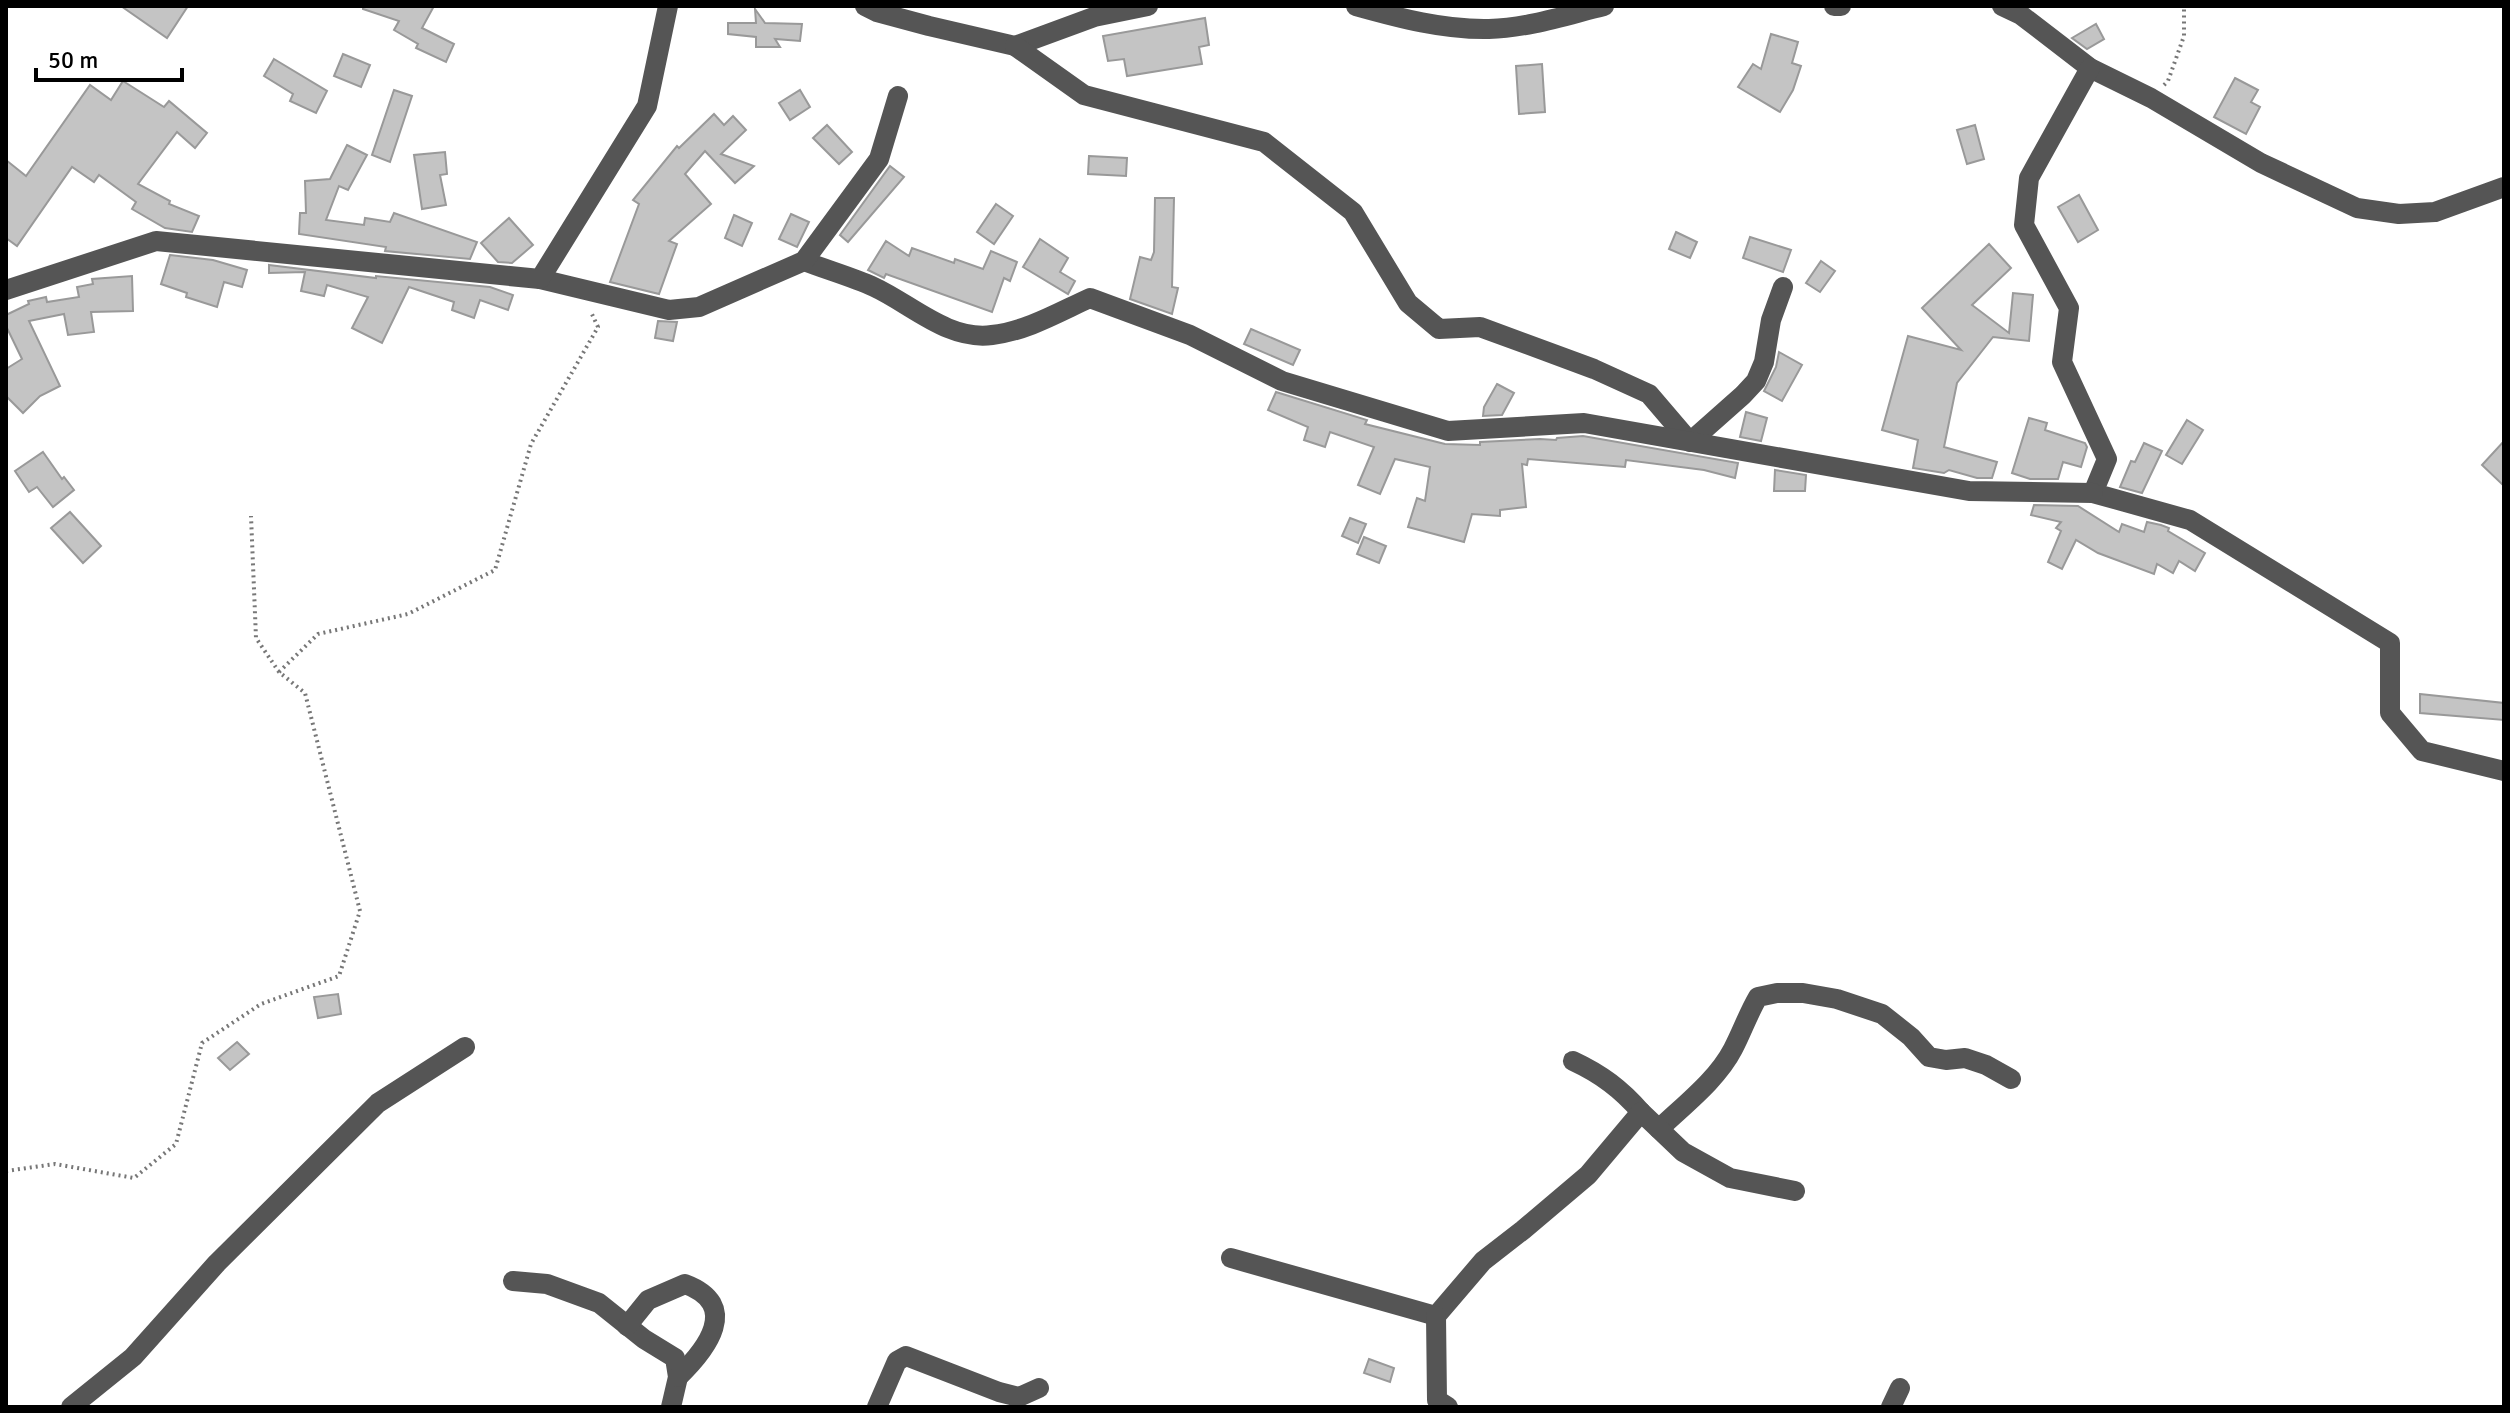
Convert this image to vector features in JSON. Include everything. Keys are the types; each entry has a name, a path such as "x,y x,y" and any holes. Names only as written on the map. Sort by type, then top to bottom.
{"street":[{"path":"540,279 647,106 668,6"},
{"path":"865,6 929,26 1015,46 1084,95 1264,142 1353,212 1408,303 1439,329 1480,327 1594,369 1649,394 1690,442"},
{"path":"1015,46 1094,17 1148,6"},
{"path":"1356,6 1417,23 1490,29 1550,20 1604,6"},
{"path":"1834,6 1841,6"},
{"path":"2002,6 2021,15 2090,68 2151,98 2261,163 2357,208 2399,214 2435,212 2504,187"},
{"path":"2090,68 2029,178 2024,225 2069,308 2062,362 2107,459 2093,493"},
{"path":"6,290 156,241 540,279 669,310 699,307 804,261 879,159 898,96"},
{"path":"804,261 875,287 919,314 963,334 991,336 1033,325 1090,298 1190,335 1282,381 1448,431 1584,423 1969,491 2093,493 2190,520 2390,643 2390,713 2422,751 2504,771"},
{"path":"1690,442 1756,381 1764,362 1771,320 1783,287"},
{"path":"1659,1129 1700,1090 1732,1051 1758,997 1777,993 1803,993 1837,999 1882,1014 1911,1037 1929,1057 1946,1060 1965,1058 2011,1079"},
{"path":"71,1407 133,1357 217,1263 378,1103 465,1047"},
{"path":"1573,1061 1600,1074 1625,1093 1683,1152 1730,1178 1795,1191"},
{"path":"1448,1407 1437,1400 1435,1388 1436,1316 1483,1261 1588,1175 1641,1112"},
{"path":"1231,1258 1436,1316"},
{"path":"513,1281 547,1284 599,1303 675,1358 678,1377 671,1407"},
{"path":"627,1326 648,1300 685,1284 696,1288 711,1302 716,1324 700,1356 678,1377"},
{"path":"877,1407 897,1361 906,1356 1019,1397 1039,1388"},
{"path":"1891,1407 1900,1388"}],"path":[{"path":"2151,98 2168,81 2179,51 2184,36 2184,6"},
{"path":"279,672 318,634 408,614 495,570 531,444 598,327 588,305 569,287"},
{"path":"6,1171 55,1164 134,1178 176,1144 202,1043 261,1004 339,976 360,911 305,693 279,672 256,638 251,516"}],"building":[{"path":"121,6 188,6 167,38"},
{"path":"363,6 434,6 422,28 454,44 446,62 416,48 418,44 394,30 399,21 363,9"},
{"path":"755,9 765,23 802,24 800,41 775,39 780,47 756,47 756,37 728,34 728,23 756,23"},
{"path":"1205,18 1209,45 1199,47 1202,64 1127,76 1124,59 1108,61 1103,36"},
{"path":"2096,24 2104,39 2087,49 2072,38"},
{"path":"1771,34 1798,42 1792,63 1801,66 1793,90 1780,112 1738,87 1753,64 1761,69"},
{"path":"343,54 370,65 361,87 334,76"},
{"path":"274,59 327,91 316,113 290,101 293,94 264,76"},
{"path":"1542,64 1545,112 1519,114 1516,66"},
{"path":"2235,78 2258,90 2251,102 2260,107 2246,134 2214,117"},
{"path":"123,81 164,107 169,101 207,133 195,148 177,132 138,184 170,201 169,204 199,216 192,232 165,228 132,209 136,202 99,175 94,182 72,167 17,246 6,238 6,160 26,176 90,85 111,100"},
{"path":"394,90 412,96 390,162 372,155"},
{"path":"800,90 810,107 790,120 779,103"},
{"path":"714,114 724,125 733,116 746,130 721,154 754,166 735,183 705,151 685,174 711,204 669,241 677,244 659,294 610,282 639,204 633,200 677,146 679,148"},
{"path":"827,125 852,152 839,164 813,138"},
{"path":"1975,125 1984,159 1967,164 1957,130"},
{"path":"347,145 367,155 348,190 339,186 326,220 364,225 365,218 390,222 394,213 477,242 470,259 385,251 386,247 299,234 300,213 306,213 305,181 330,179"},
{"path":"445,152 447,174 440,175 446,205 422,209 414,155"},
{"path":"1089,156 1127,158 1126,176 1088,174"},
{"path":"890,166 904,177 848,242 840,235"},
{"path":"2079,195 2098,230 2078,242 2058,207"},
{"path":"1155,198 1174,198 1172,287 1178,288 1172,314 1130,299 1140,257 1151,260 1154,252"},
{"path":"996,204 1013,216 994,244 977,232"},
{"path":"791,214 809,222 797,247 779,239"},
{"path":"734,215 752,223 742,246 725,238"},
{"path":"509,218 533,245 512,263 498,262 481,243"},
{"path":"1676,232 1697,242 1690,258 1669,249"},
{"path":"1750,237 1791,250 1783,272 1743,258"},
{"path":"1040,239 1068,258 1060,272 1075,281 1068,294 1023,267"},
{"path":"886,241 909,256 912,248 954,263 955,259 983,269 991,251 1017,262 1010,281 1004,278 992,312 886,274 884,278 868,270"},
{"path":"1989,244 2011,268 1972,305 2009,333 2013,293 2033,295 2029,341 1993,337 1957,383 1944,447 1997,462 1992,478 1977,478 1949,470 1944,473 1913,468 1918,440 1882,430 1908,336 1961,350 1922,308"},
{"path":"170,255 213,260 247,270 242,287 224,282 217,307 186,297 187,293 161,284"},
{"path":"1821,261 1835,271 1820,292 1806,283"},
{"path":"269,265 490,287 513,295 508,310 480,300 474,318 452,310 454,302 409,287 382,343 352,328 368,297 327,285 324,296 301,291 305,272 269,273"},
{"path":"132,276 133,311 91,312 94,332 68,335 64,314 29,321 60,386 40,396 23,413 6,396 6,369 22,359 6,326 6,315 29,304 28,301 46,297 47,302 79,297 77,287 93,284 92,279"},
{"path":"658,321 677,322 673,341 655,338"},
{"path":"1251,329 1300,350 1293,365 1244,344"},
{"path":"1779,352 1802,365 1782,401 1764,391 1776,367"},
{"path":"1497,384 1514,393 1502,415 1483,416 1484,407"},
{"path":"1276,392 1367,420 1365,424 1445,444 1480,445 1480,442 1556,440 1583,436 1738,463 1735,478 1704,470 1626,460 1625,467 1528,459 1527,465 1522,464 1526,507 1500,510 1500,516 1472,514 1464,542 1408,527 1417,498 1425,501 1430,467 1395,459 1380,494 1358,485 1374,447 1330,432 1325,447 1304,440 1308,427 1268,410"},
{"path":"1746,412 1767,418 1761,441 1740,437"},
{"path":"2029,418 2047,423 2045,430 2085,443 2087,447 2081,467 2063,462 2058,479 2030,479 2012,473"},
{"path":"2187,420 2203,430 2182,464 2166,455"},
{"path":"2504,441 2504,486 2482,465"},
{"path":"2144,443 2162,451 2142,493 2120,487 2131,461 2135,462"},
{"path":"43,452 74,490 53,507 37,487 29,492 15,471"},
{"path":"1775,470 1806,475 1805,491 1774,491"},
{"path":"2034,505 2078,506 2119,532 2122,524 2144,532 2147,522 2161,525 2205,553 2195,571 2179,561 2173,573 2157,564 2154,574 2098,553 2076,540 2062,569 2048,562 2061,531 2056,528 2061,522 2031,515"},
{"path":"70,512 101,546 83,563 51,528"},
{"path":"1350,518 1366,524 1358,543 1342,536"},
{"path":"1364,537 1386,546 1379,563 1357,554"},
{"path":"2420,694 2504,703 2504,720 2420,713"},
{"path":"338,994 341,1014 318,1018 314,997"},
{"path":"237,1042 249,1054 230,1070 218,1058"},
{"path":"1369,1359 1394,1368 1390,1382 1364,1373"}]}
